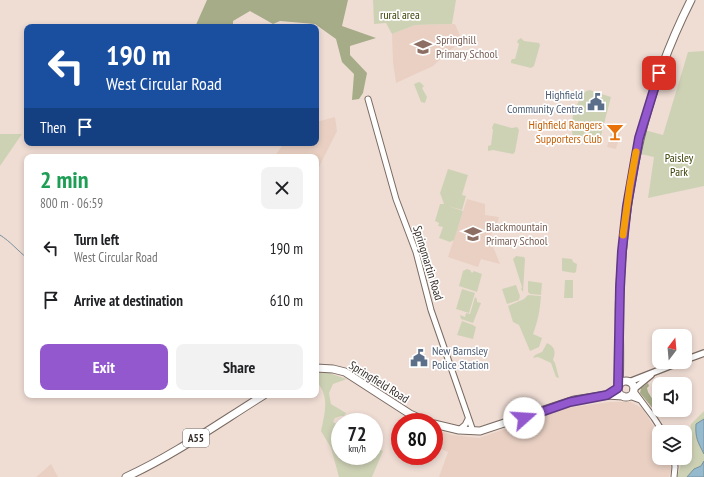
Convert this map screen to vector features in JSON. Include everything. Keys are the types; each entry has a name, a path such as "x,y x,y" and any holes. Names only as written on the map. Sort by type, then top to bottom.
{"highway":[{"path":"630,393 619,393 618,387 621,261 632,170 641,129 666,54 691,0"},
{"name":"Springfield Road","path":"319,368 333,369 348,374 408,413"},
{"path":"619,373 632,385 630,393"},
{"path":"607,395 622,382 628,381"},
{"path":"443,426 473,432 490,429 570,402 607,395 630,393"},
{"name":"A55","path":"126,477 184,445 259,398"}],"main road":[{"path":"692,357 704,353"},
{"path":"628,381 662,369"},
{"path":"630,393 652,373"}],"street":[{"name":"Springmartin Road","path":"368,99 396,199 416,252 431,310 473,432"},
{"path":"630,393 640,400 658,425"},
{"path":"459,430 465,425 468,419"},
{"path":"674,477 675,465"}],"shaded area":[{"name":"Springhill Primary School","path":"455,24 462,40 433,66 396,83 393,62 392,34 415,25"},
{"path":"335,117 337,131 319,167 319,154 276,154 282,146 319,146 319,121"},
{"path":"613,125 622,127 616,149 607,147"},
{"name":"Blackmountain Primary School","path":"467,199 485,204 485,215 499,217 497,225 492,230 490,239 500,264 481,259 478,267 448,257"},
{"path":"610,402 631,402 643,409 653,425 652,465 671,465 669,477 439,477 448,452 443,450 443,432 452,435 479,438 566,408"},
{"path":"51,464 58,477 36,477"}],"green space":[{"path":"207,0 348,0 342,26 376,38 350,46 350,55 367,73 363,93 359,99 352,100 354,74 342,62 336,39 319,27 319,24 280,21 273,24 250,11 233,21 233,24 196,24"},
{"name":"rural area","path":"373,0 456,0 452,24 415,25 392,34 386,23 374,24"},
{"path":"521,38 524,41 539,43 540,45 534,66 531,68 511,63 512,59 515,59 519,44 517,42"},
{"name":"Paisley Park","path":"704,51 704,186 648,198 654,157 636,153 641,129 663,135 688,52"},
{"path":"419,82 424,86 422,88 427,97 425,103 421,102 414,84"},
{"path":"590,90 611,97 599,143 573,137 572,118 574,112 582,96 586,91"},
{"path":"494,123 512,128 517,127 519,130 515,152 513,154 493,150 488,151 488,146 491,145 492,128"},
{"path":"0,134 22,134 0,166"},
{"path":"448,169 468,175 462,195 466,196 462,210 448,206 463,211 454,240 450,242 439,238 443,227 438,226 439,223 435,221 440,204 444,204 440,193"},
{"path":"516,256 524,257 525,259 523,292 513,259"},
{"path":"562,258 572,259 573,262 577,264 576,272 562,271"},
{"path":"467,269 472,273 474,271 482,274 477,292 459,286 463,271"},
{"path":"565,280 573,280 573,298 564,298"},
{"path":"528,281 542,283 541,295 530,294 528,292"},
{"path":"516,285 520,296 519,300 507,304 502,289"},
{"path":"462,289 475,293 469,313 456,309"},
{"path":"528,295 541,296 533,334 542,338 539,347 530,351 519,325 513,322 508,306 524,299"},
{"path":"475,297 477,302 481,303 473,323 461,319 460,315 465,317 466,313 470,314"},
{"path":"462,321 476,327 473,339 457,335"},
{"path":"547,343 552,346 554,350 553,360 559,378 556,377 551,363 538,357 533,358 535,355 542,352"},
{"path":"319,373 329,373 347,379 333,384 329,393 331,404 346,413 331,413 331,448 321,431 325,411 325,398 319,386"},
{"path":"648,383 649,386 647,388 652,399 652,408 640,393 641,388"},
{"path":"704,411 704,477 677,477 681,465 692,465 691,424"},
{"path":"336,465 377,465 372,477 339,477"}],"water":[{"path":"704,419 704,454 697,440 696,424"},
{"path":"704,461 704,477 687,477 694,469 701,466"}],"waterway":[{"path":"0,235 24,255"}],"slow traffic":[{"path":"623,235 636,152"}],"place":[{"name":"Springhill Primary School","path":"423,47"},
{"name":"Highfield Community Centre","path":"596,102"},
{"name":"Highfield Rangers Supporters Club","path":"615,132"},
{"name":"Blackmountain Primary School","path":"473,234"},
{"name":"New Barnsley Police Station","path":"419,358"}],"route":[{"path":"524,418 570,402 607,395 619,386 619,312 623,235 632,170 639,138 659,73"}]}
